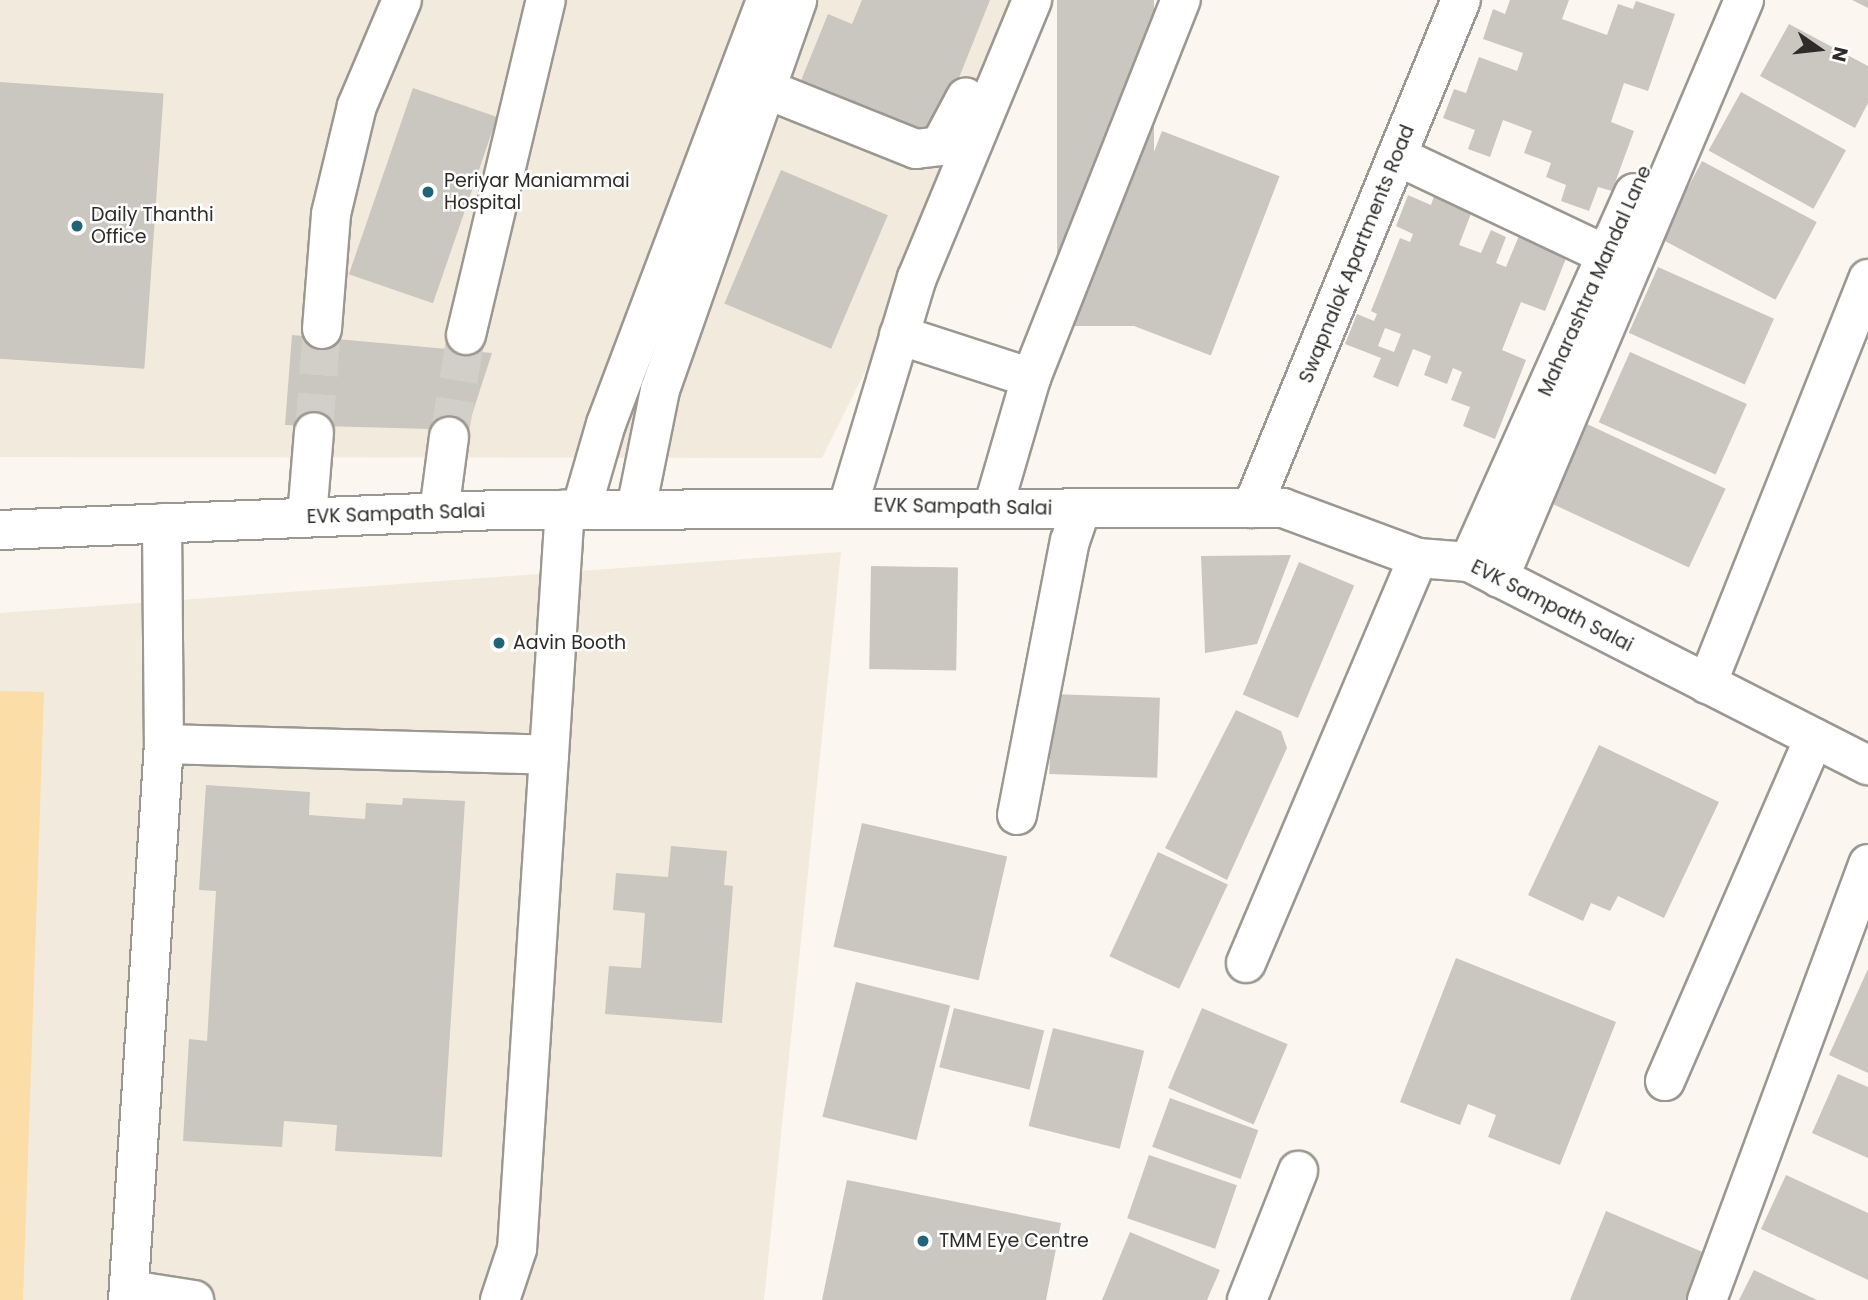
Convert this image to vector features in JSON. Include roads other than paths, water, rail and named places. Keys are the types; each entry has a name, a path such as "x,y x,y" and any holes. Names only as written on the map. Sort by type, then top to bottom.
{"street":[{"path":"322,329 331,214 357,106 402,0"},
{"path":"466,335 545,0"},
{"path":"500,1300 517,1249 549,755 573,510 766,0"},
{"path":"636,509 660,390 761,87 797,0"},
{"path":"761,87 916,149 940,145 1006,0"},
{"path":"848,506 899,335 933,235 1032,0"},
{"path":"993,508 1031,378 1181,0"},
{"name":"Swapnalok Apartments Road","path":"1252,508 1461,0"},
{"name":"Maharashtra Mandal Lane","path":"1484,570 1606,255 1721,0"},
{"path":"1484,570 1744,0"},
{"path":"1397,156 1606,255"},
{"path":"1707,684 1868,279"},
{"path":"899,335 1031,378"},
{"path":"307,517 314,432"},
{"path":"439,512 449,437"},
{"name":"EVK Sampath Salai","path":"0,530 439,512 848,506 1283,508 1419,558 1484,570 1868,765"},
{"path":"1017,815 1070,541 1082,509"},
{"path":"162,523 164,744 129,1295 194,1300"},
{"path":"1246,963 1419,558"},
{"path":"1665,1081 1814,738"},
{"path":"164,744 549,755"},
{"path":"1707,1300 1868,864"},
{"path":"1247,1300 1298,1171"}],"tunnel":[{"path":"314,432 322,329"},
{"path":"449,437 466,335"}],"place":[{"name":"Periyar Maniammai Hospital","path":"428,192"},
{"name":"Daily Thanthi Office","path":"77,226"},
{"name":"Aavin Booth","path":"499,643"},
{"name":"TMM Eye Centre","path":"923,1241"}]}
